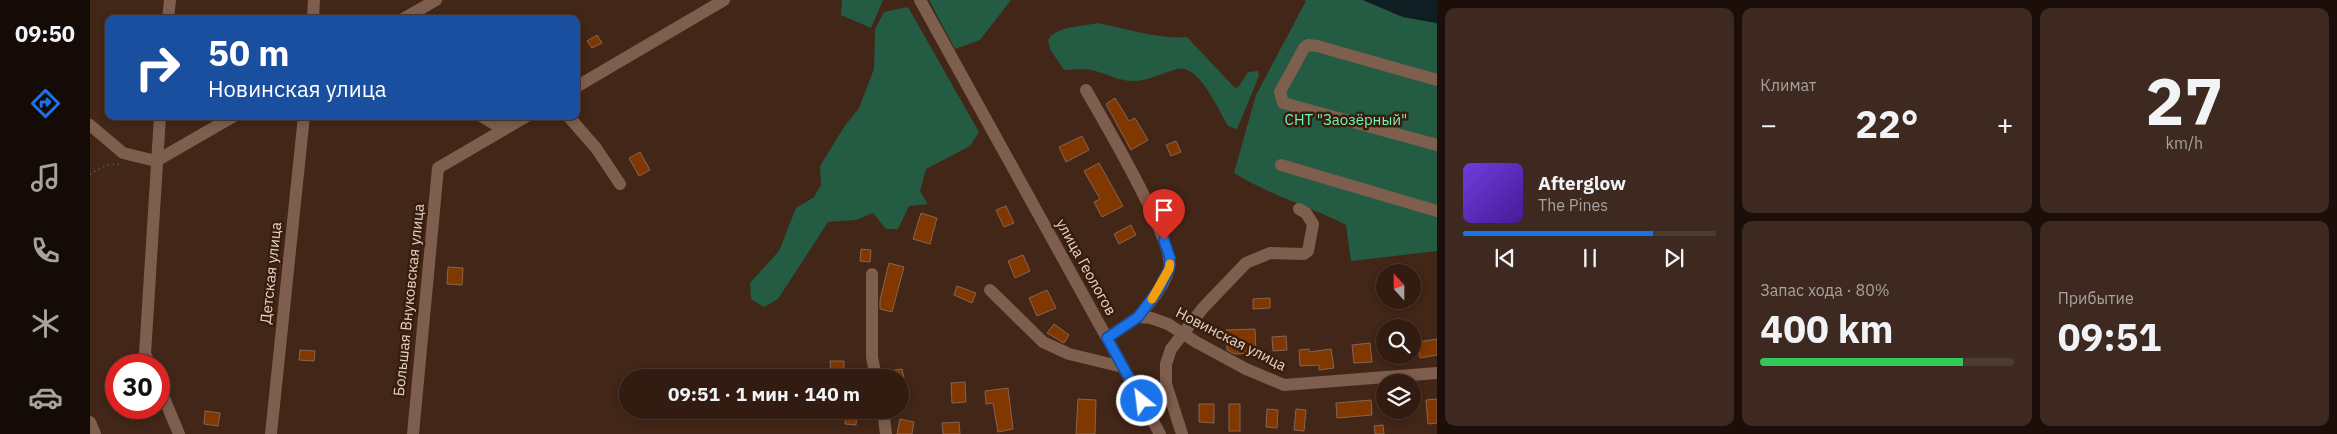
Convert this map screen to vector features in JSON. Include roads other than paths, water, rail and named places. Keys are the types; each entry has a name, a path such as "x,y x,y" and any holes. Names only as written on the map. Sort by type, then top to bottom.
{"street":[{"path":"168,15 170,0"},
{"path":"313,15 314,0"},
{"path":"422,14 436,0"},
{"path":"580,85 724,0"},
{"name":"улица Геологов","path":"920,0 1160,434"},
{"path":"1437,80 1308,45 1304,48 1280,92 1283,103 1437,145"},
{"path":"1086,90 1157,223 1170,258 1169,269 1159,289 1138,317 1107,338"},
{"path":"145,354 160,120"},
{"path":"90,125 123,152 156,161 227,120"},
{"name":"Детская улица","path":"271,434 304,120"},
{"path":"488,120 499,127 512,120"},
{"name":"Большая Внуковская улица","path":"413,434 438,168 520,120"},
{"path":"572,120 596,148 620,184"},
{"path":"1281,165 1437,211"},
{"path":"1182,434 1166,384 1166,364 1171,349 1203,308 1246,263 1270,253 1304,254 1308,251 1313,224 1306,213 1299,209"},
{"path":"872,274 872,357 874,369"},
{"path":"990,290 1043,342 1069,354 1123,367"},
{"name":"Новинская улица","path":"1138,317 1151,318 1184,333 1246,369 1284,385 1437,373"},
{"path":"170,412 179,434"},
{"path":"884,419 886,434"},
{"path":"90,422 95,434"}],"park label":[{"name":"СНТ \"Заозёрный\"","path":"1346,120"}]}
